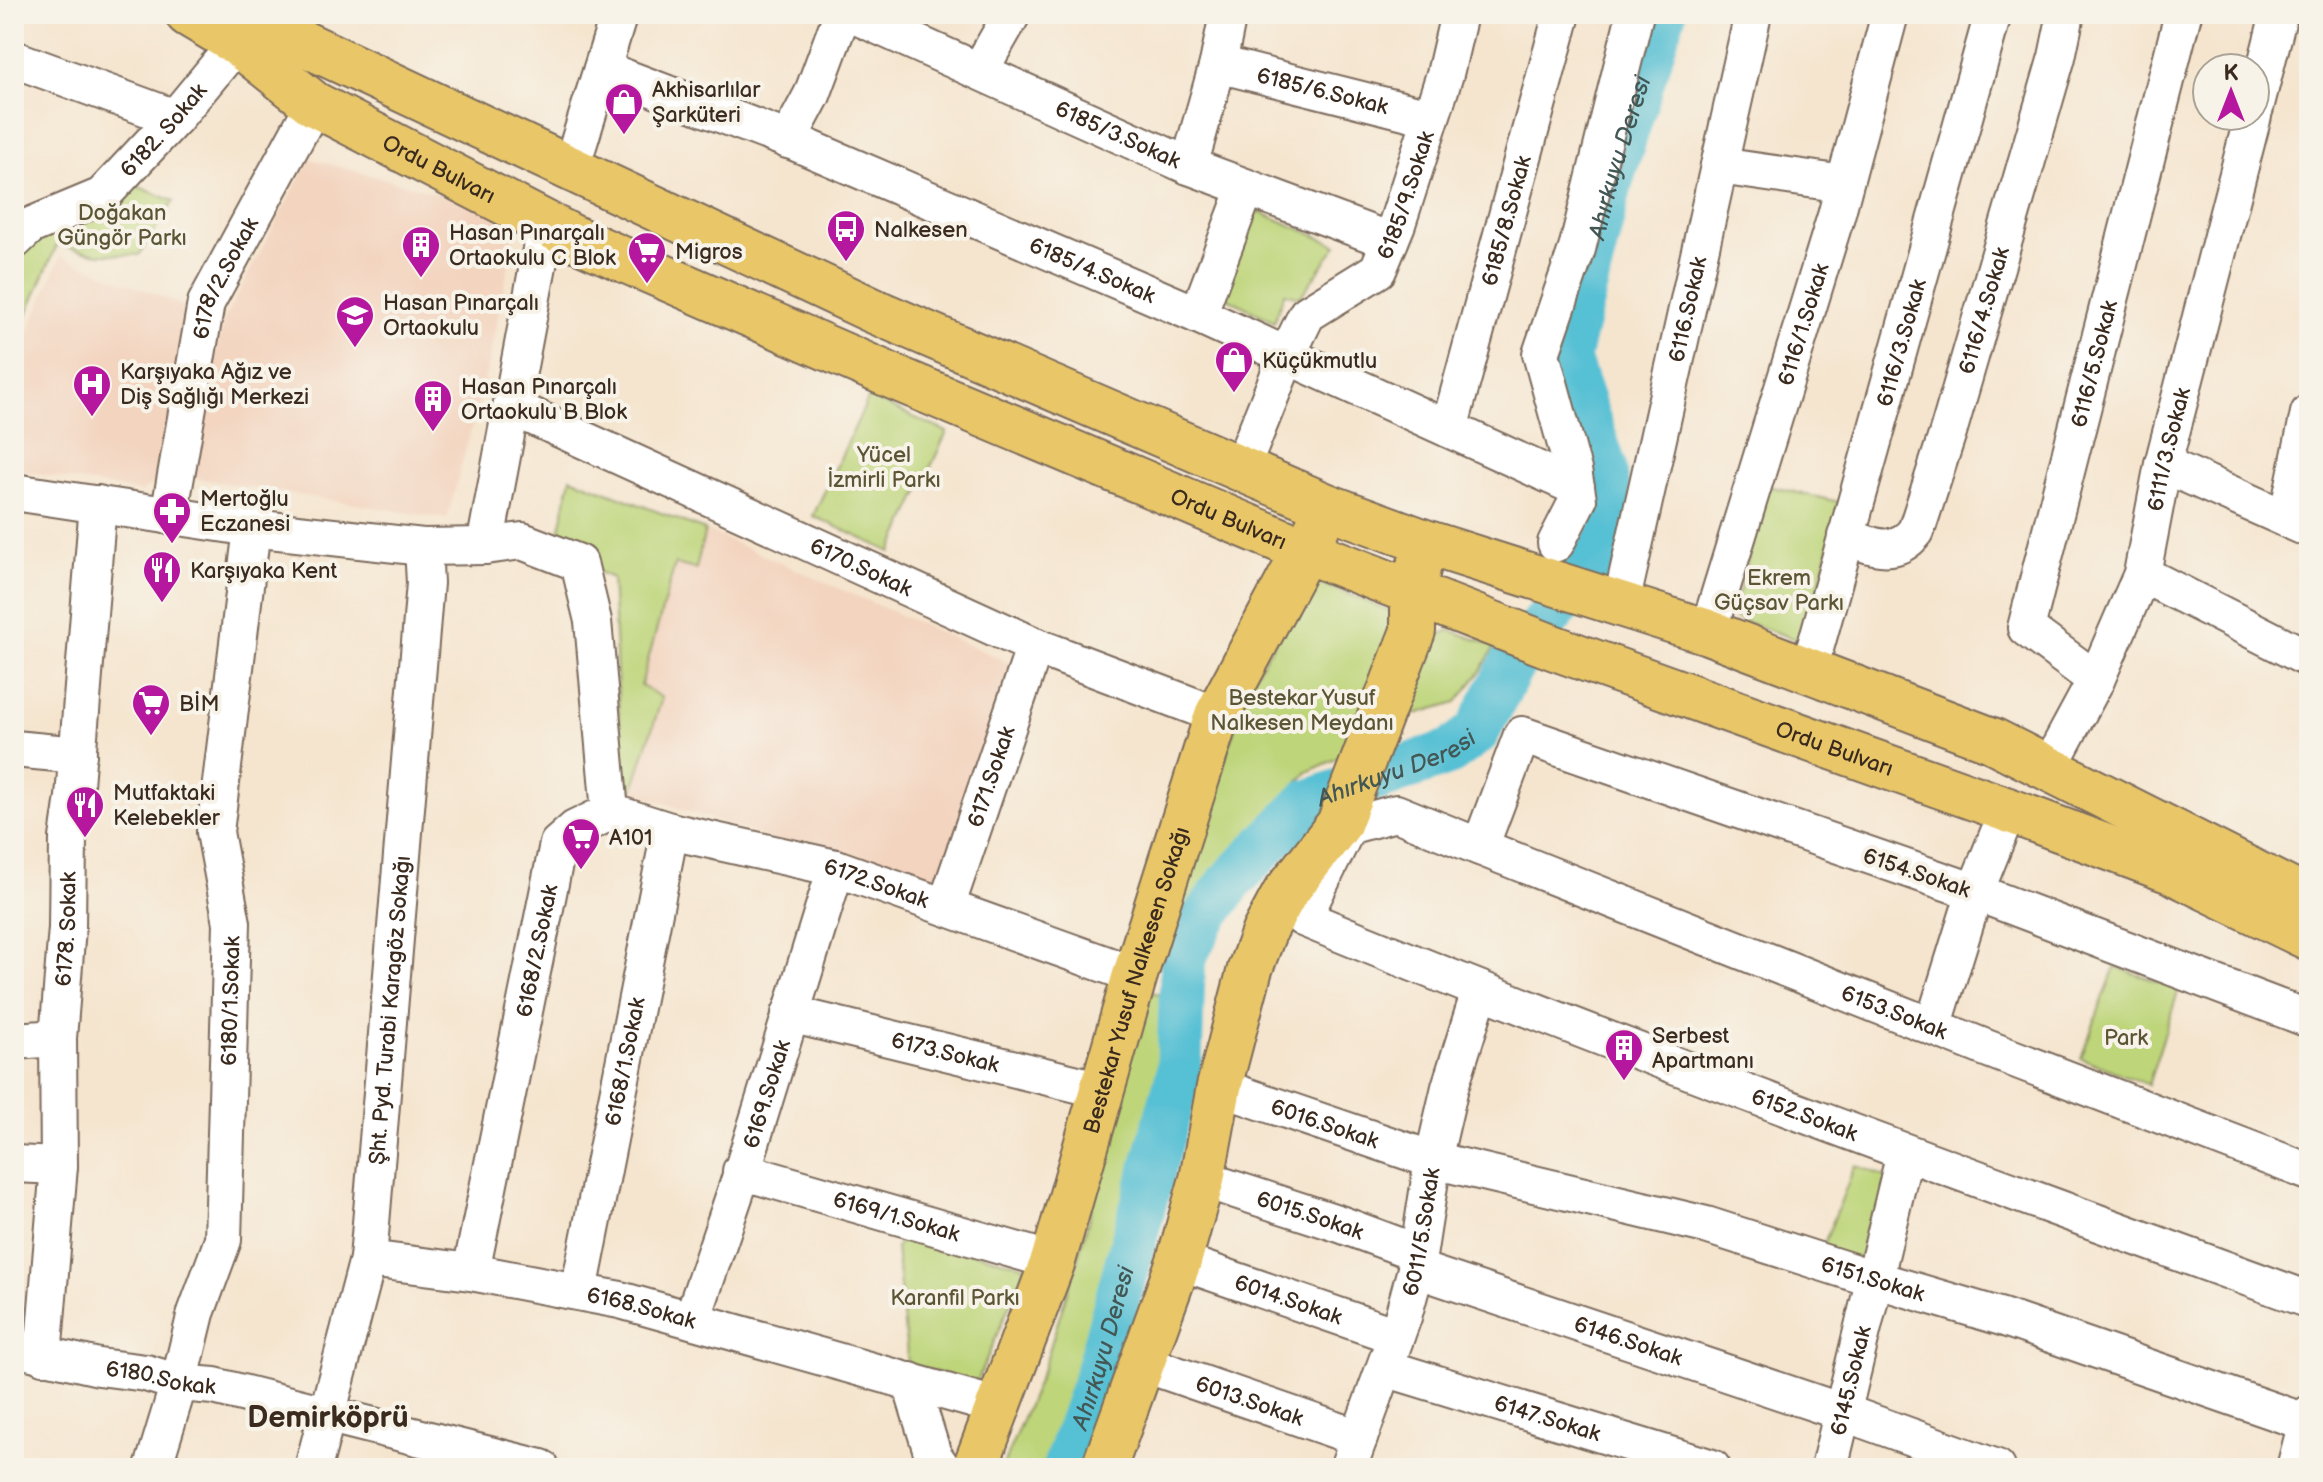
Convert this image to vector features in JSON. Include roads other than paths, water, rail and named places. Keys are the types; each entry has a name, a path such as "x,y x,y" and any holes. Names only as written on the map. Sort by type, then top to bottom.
{"main road":[{"name":"Ordu Bulvarı","path":"188,14 236,24 571,168 874,311 1327,506 1425,542 1550,562 1605,599 1708,632 1992,740 2309,900"},
{"name":"Ordu Bulvarı","path":"236,24 314,104 546,223 883,372 1306,551 1413,593 1555,648 2171,871 2309,938"},
{"name":"Bestekar Yusuf Nalkesen Sokağı","path":"975,1468 1053,1261 1135,975 1217,715 1327,506"},
{"path":"1104,1468 1179,1261 1202,1179 1219,1087 1250,969 1264,932 1285,893 1339,824 1413,631 1413,593 1425,542"}],"street":[{"path":"571,168 619,14"},
{"path":"788,140 812,95 842,14"},
{"name":"6185/3.Sokak","path":"852,14 1189,166 1390,241"},
{"path":"980,70 1012,14"},
{"path":"1189,166 1218,64 1228,14"},
{"name":"6185/9.Sokak","path":"1241,469 1307,314 1378,270 1445,74 1459,14"},
{"name":"6185/8.Sokak","path":"1449,429 1562,14"},
{"path":"1550,562 1578,500 1541,354 1577,249 1635,14"},
{"name":"6116.Sokak","path":"1605,599 1719,166 1753,14"},
{"name":"6116/1.Sokak","path":"1708,632 1844,184 1890,14"},
{"name":"6116/3.Sokak","path":"1809,670 1993,14"},
{"name":"6116/4.Sokak","path":"1846,536 1886,549 1904,543 1916,531 1954,415 2057,57 2066,14"},
{"name":"6116/5.Sokak","path":"2096,680 2026,628 2183,14"},
{"path":"2269,52 2279,14"},
{"name":"6182. Sokak","path":"19,229 102,196 175,118 236,24"},
{"path":"14,59 175,118"},
{"name":"6185/6.Sokak","path":"1218,64 1429,117"},
{"name":"6185/4.Sokak","path":"602,69 788,140 1198,315 1576,487"},
{"name":"6178/2.Sokak","path":"169,516 206,303 314,104"},
{"name":"6111/3.Sokak","path":"2049,767 2096,680 2142,574 2163,464 2249,132"},
{"path":"1719,166 1844,184"},
{"path":"1198,315 1246,188"},
{"path":"485,546 546,223"},
{"name":"6170.Sokak","path":"512,407 1035,646 1217,715"},
{"path":"2163,464 2298,524 2307,435"},
{"path":"14,492 252,528 423,547 485,546 522,541 579,563 593,621 610,812"},
{"name":"6178. Sokak","path":"28,1352 59,1166 58,1038 67,928 68,838 78,755 98,504"},
{"name":"6180/1.Sokak","path":"153,1468 196,1313 223,1240 232,923 215,832 252,528"},
{"name":"Şht. Pyd. Turabi Karagöz Sokağı","path":"313,1468 368,1259 425,583 423,547"},
{"path":"2142,574 2309,659"},
{"name":"6171.Sokak","path":"946,907 1035,646"},
{"name":"6154.Sokak","path":"1480,847 1522,735 1975,892 2309,1019"},
{"path":"14,749 78,755"},
{"path":"1933,1027 1975,892 2008,810"},
{"name":"6172.Sokak","path":"610,812 670,831 836,868 1135,975"},
{"name":"6168/2.Sokak","path":"471,1272 558,844 575,829 610,812"},
{"name":"6153.Sokak","path":"1303,918 1348,826 1396,813 1933,1027 2309,1172"},
{"name":"6168/1.Sokak","path":"579,1291 670,831"},
{"name":"6169.Sokak","path":"692,1320 836,868"},
{"name":"6152.Sokak","path":"1303,918 1480,991 1905,1153 2309,1300"},
{"name":"6011/5.Sokak","path":"1354,1453 1391,1352 1417,1261 1433,1160 1450,1087 1480,991"},
{"name":"6173.Sokak","path":"790,1014 1102,1090"},
{"path":"14,1041 58,1038"},
{"name":"6016.Sokak","path":"1219,1087 1433,1160"},
{"name":"6145.Sokak","path":"1829,1468 1905,1153"},
{"name":"6151.Sokak","path":"1433,1160 1706,1225 2002,1317 2307,1418"},
{"path":"14,1164 59,1166"},
{"name":"6169/1.Sokak","path":"741,1171 1053,1261"},
{"name":"6015.Sokak","path":"1202,1179 1340,1224 1417,1261"},
{"name":"6168.Sokak","path":"368,1259 471,1272 579,1291 996,1406"},
{"name":"6014.Sokak","path":"1179,1261 1391,1352"},
{"name":"6146.Sokak","path":"1417,1261 1997,1468"},
{"name":"6180.Sokak","path":"28,1352 146,1373 179,1383 214,1386 541,1468"},
{"name":"6147.Sokak","path":"1391,1352 1712,1468"},
{"name":"6013.Sokak","path":"1142,1363 1354,1453"},
{"path":"910,1381 933,1455 942,1468"},
{"path":"2295,1468 2307,1418"}],"waterway":[{"name":"Ahırkuyu Deresi","path":"1065,1468 1095,1382 1179,1074 1183,958 1203,920 1231,881 1307,803 1450,752 1477,732 1513,663 1589,567 1613,531 1604,467 1567,358 1611,179 1663,14"}],"place":[{"name":"Akhisarlılar Şarküteri","path":"624,136"},
{"name":"Nalkesen","path":"846,263"},
{"name":"Hasan Pınarçalı Ortaokulu C Blok","path":"421,279"},
{"name":"Migros","path":"647,285"},
{"name":"Hasan Pınarçalı Ortaokulu","path":"355,349"},
{"name":"Küçükmutlu","path":"1234,394"},
{"name":"Karşıyaka Ağız ve Diş Sağlığı Merkezi","path":"92,418"},
{"name":"Hasan Pınarçalı Ortaokulu B Blok","path":"433,433"},
{"name":"Mertoğlu Eczanesi","path":"172,545"},
{"name":"Karşıyaka Kent","path":"162,604"},
{"name":"BİM","path":"151,737"},
{"name":"Mutfaktaki Kelebekler","path":"85,839"},
{"name":"A101","path":"581,871"},
{"name":"Serbest Apartmanı","path":"1624,1082"}],"district":[{"name":"Demirköprü","path":"328,1417"}],"park label":[{"name":"Doğakan Güngör Parkı","path":"122,224"},
{"name":"Yücel İzmirli Parkı","path":"884,466"},
{"name":"Ekrem Güçsav Parkı","path":"1779,590"},
{"name":"Bestekar Yusuf Nalkesen Meydanı","path":"1302,710"},
{"name":"Park","path":"2126,1037"},
{"name":"Karanfil Parkı","path":"955,1297"}]}
